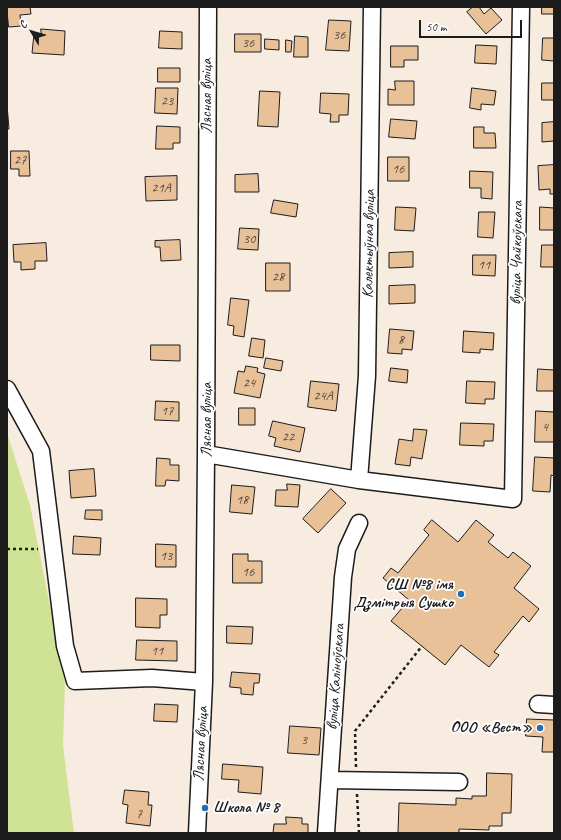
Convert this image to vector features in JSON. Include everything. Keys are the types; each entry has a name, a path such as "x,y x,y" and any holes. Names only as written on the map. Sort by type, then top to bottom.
{"street":[{"name":"Лясная вуліца","path":"197,833 204,682 208,7"},
{"name":"Калектыўная вуліца","path":"359,480 367,376 372,7"},
{"name":"вуліца Чайкоўскага","path":"359,480 513,499 521,7"},
{"path":"7,389 40,450 65,646 75,680 152,678 204,682"},
{"path":"206,454 359,480"},
{"name":"вуліца Каліноўскага","path":"326,833 343,577 347,549 359,523"},
{"path":"330,780 459,782"}],"path":[{"path":"7,549 53,549"},
{"path":"359,833 355,731 422,646"}],"green space":[{"path":"7,433 30,505 65,682 63,745 74,833 7,833"}],"building":[{"path":"7,7 30,7 31,14 20,15 21,26 9,27"},
{"path":"473,7 479,7 484,14 491,8 502,20 486,34 467,12"},
{"path":"542,7 554,7 554,14 542,14"},
{"path":"329,20 351,21 349,51 326,50"},
{"path":"41,29 65,31 64,55 32,53 34,34 41,34"},
{"path":"160,31 182,32 182,49 159,48"},
{"path":"235,34 261,34 261,52 235,52"},
{"path":"295,36 308,37 308,57 294,57"},
{"path":"543,38 554,38 554,61 542,60"},
{"path":"265,39 279,40 279,50 265,49"},
{"path":"286,40 292,41 291,52 286,52"},
{"path":"476,45 497,46 496,64 475,63"},
{"path":"391,46 418,46 418,60 404,60 404,67 391,67"},
{"path":"158,68 180,68 180,82 158,82"},
{"path":"395,81 414,81 414,105 388,105 388,89 395,90"},
{"path":"542,83 554,83 554,100 542,100"},
{"path":"156,88 178,88 177,114 155,113"},
{"path":"472,88 496,91 494,105 481,104 481,110 470,108"},
{"path":"260,91 280,92 278,127 258,126"},
{"path":"321,93 349,94 348,115 339,115 339,122 330,122 331,114 320,113"},
{"path":"7,104 9,129 7,129"},
{"path":"391,119 417,121 415,139 389,137"},
{"path":"554,122 554,141 542,142 542,123"},
{"path":"157,126 180,127 180,143 173,143 173,149 156,149"},
{"path":"474,127 484,127 484,133 495,133 496,148 474,148"},
{"path":"11,151 29,151 30,176 19,176 19,169 11,169"},
{"path":"388,157 409,157 409,181 388,181"},
{"path":"554,165 554,194 550,194 550,189 539,190 538,166"},
{"path":"470,171 493,172 492,199 481,198 481,188 470,188"},
{"path":"258,174 259,192 235,192 235,175"},
{"path":"177,176 177,200 146,201 145,177"},
{"path":"274,200 298,204 296,217 271,213"},
{"path":"396,207 416,208 414,231 395,230"},
{"path":"540,207 554,208 554,230 540,230"},
{"path":"479,212 495,212 493,238 478,237"},
{"path":"240,228 259,229 258,250 238,249"},
{"path":"180,240 181,260 161,261 160,247 155,247 155,241"},
{"path":"46,243 47,261 35,261 35,269 21,270 21,262 14,262 13,245"},
{"path":"542,245 554,245 554,267 541,267"},
{"path":"413,252 413,267 389,268 389,253"},
{"path":"473,255 496,255 495,276 473,275"},
{"path":"266,263 290,263 290,291 266,291"},
{"path":"415,285 415,303 389,304 389,286"},
{"path":"231,298 249,300 244,337 233,335 234,326 228,325"},
{"path":"390,329 414,331 412,350 402,349 402,354 388,353"},
{"path":"464,331 494,333 493,350 480,349 480,353 463,352"},
{"path":"252,338 265,340 263,358 249,356"},
{"path":"151,345 180,345 180,361 151,360"},
{"path":"266,358 283,361 281,371 264,368"},
{"path":"246,366 258,368 257,372 265,374 260,398 234,393 238,371 244,372"},
{"path":"391,368 408,370 407,383 389,381"},
{"path":"538,369 554,370 554,391 537,391"},
{"path":"311,381 339,384 336,411 308,407"},
{"path":"467,381 495,382 494,399 485,399 485,404 466,403"},
{"path":"156,401 179,402 179,421 155,420"},
{"path":"239,408 255,408 255,425 239,425"},
{"path":"536,411 554,412 554,442 535,442"},
{"path":"273,421 305,428 300,452 274,446 276,438 269,436"},
{"path":"461,423 494,424 493,441 484,441 484,446 460,445"},
{"path":"414,429 427,430 422,459 411,457 410,466 395,464 399,439 412,441"},
{"path":"535,457 554,458 554,476 551,475 550,492 533,491"},
{"path":"157,458 170,459 170,465 179,465 179,481 166,480 165,486 156,486"},
{"path":"94,469 96,496 71,498 69,471"},
{"path":"287,484 300,485 298,507 275,506 276,490 287,490"},
{"path":"232,485 255,487 252,514 230,512"},
{"path":"331,489 346,503 318,533 303,519"},
{"path":"86,510 102,510 102,520 85,519"},
{"name":"СШ №8 імя Дзмітрыя Сушко","path":"432,520 458,542 476,520 494,535 488,542 508,558 513,552 531,566 514,588 539,609 529,622 523,616 494,652 499,655 489,667 461,645 445,665 391,621 409,600 383,578 391,568 398,573 429,535 424,530"},
{"path":"74,536 101,538 100,555 73,554"},
{"path":"156,544 176,545 176,567 156,567"},
{"path":"233,554 248,554 248,561 262,561 262,583 233,583"},
{"path":"136,598 167,599 167,615 160,615 160,628 136,627"},
{"path":"227,626 253,627 252,644 227,643"},
{"path":"137,640 177,641 177,661 136,660"},
{"path":"232,672 260,674 259,683 254,683 253,695 241,694 241,688 230,687"},
{"path":"155,704 178,705 177,722 154,721"},
{"name":"ООО «Вест»","path":"527,719 554,720 554,752 542,752 543,737 526,736"},
{"path":"290,726 321,728 319,755 288,753"},
{"path":"223,764 263,767 261,794 238,792 239,780 222,779"},
{"path":"487,773 512,774 511,813 502,813 502,826 489,826 489,830 459,829 459,833 398,833 399,803 456,805 456,798 472,799 472,796 486,796"},
{"path":"125,790 149,792 148,805 152,805 150,826 126,823 128,805 123,804"},
{"path":"286,817 302,818 302,824 308,824 308,833 273,833 274,824 286,824"}],"place":[{"name":"СШ №8 імя Дзмітрыя Сушко","path":"461,594"},
{"name":"ООО «Вест»","path":"540,728"},
{"name":"Школа № 8","path":"205,808"}]}
